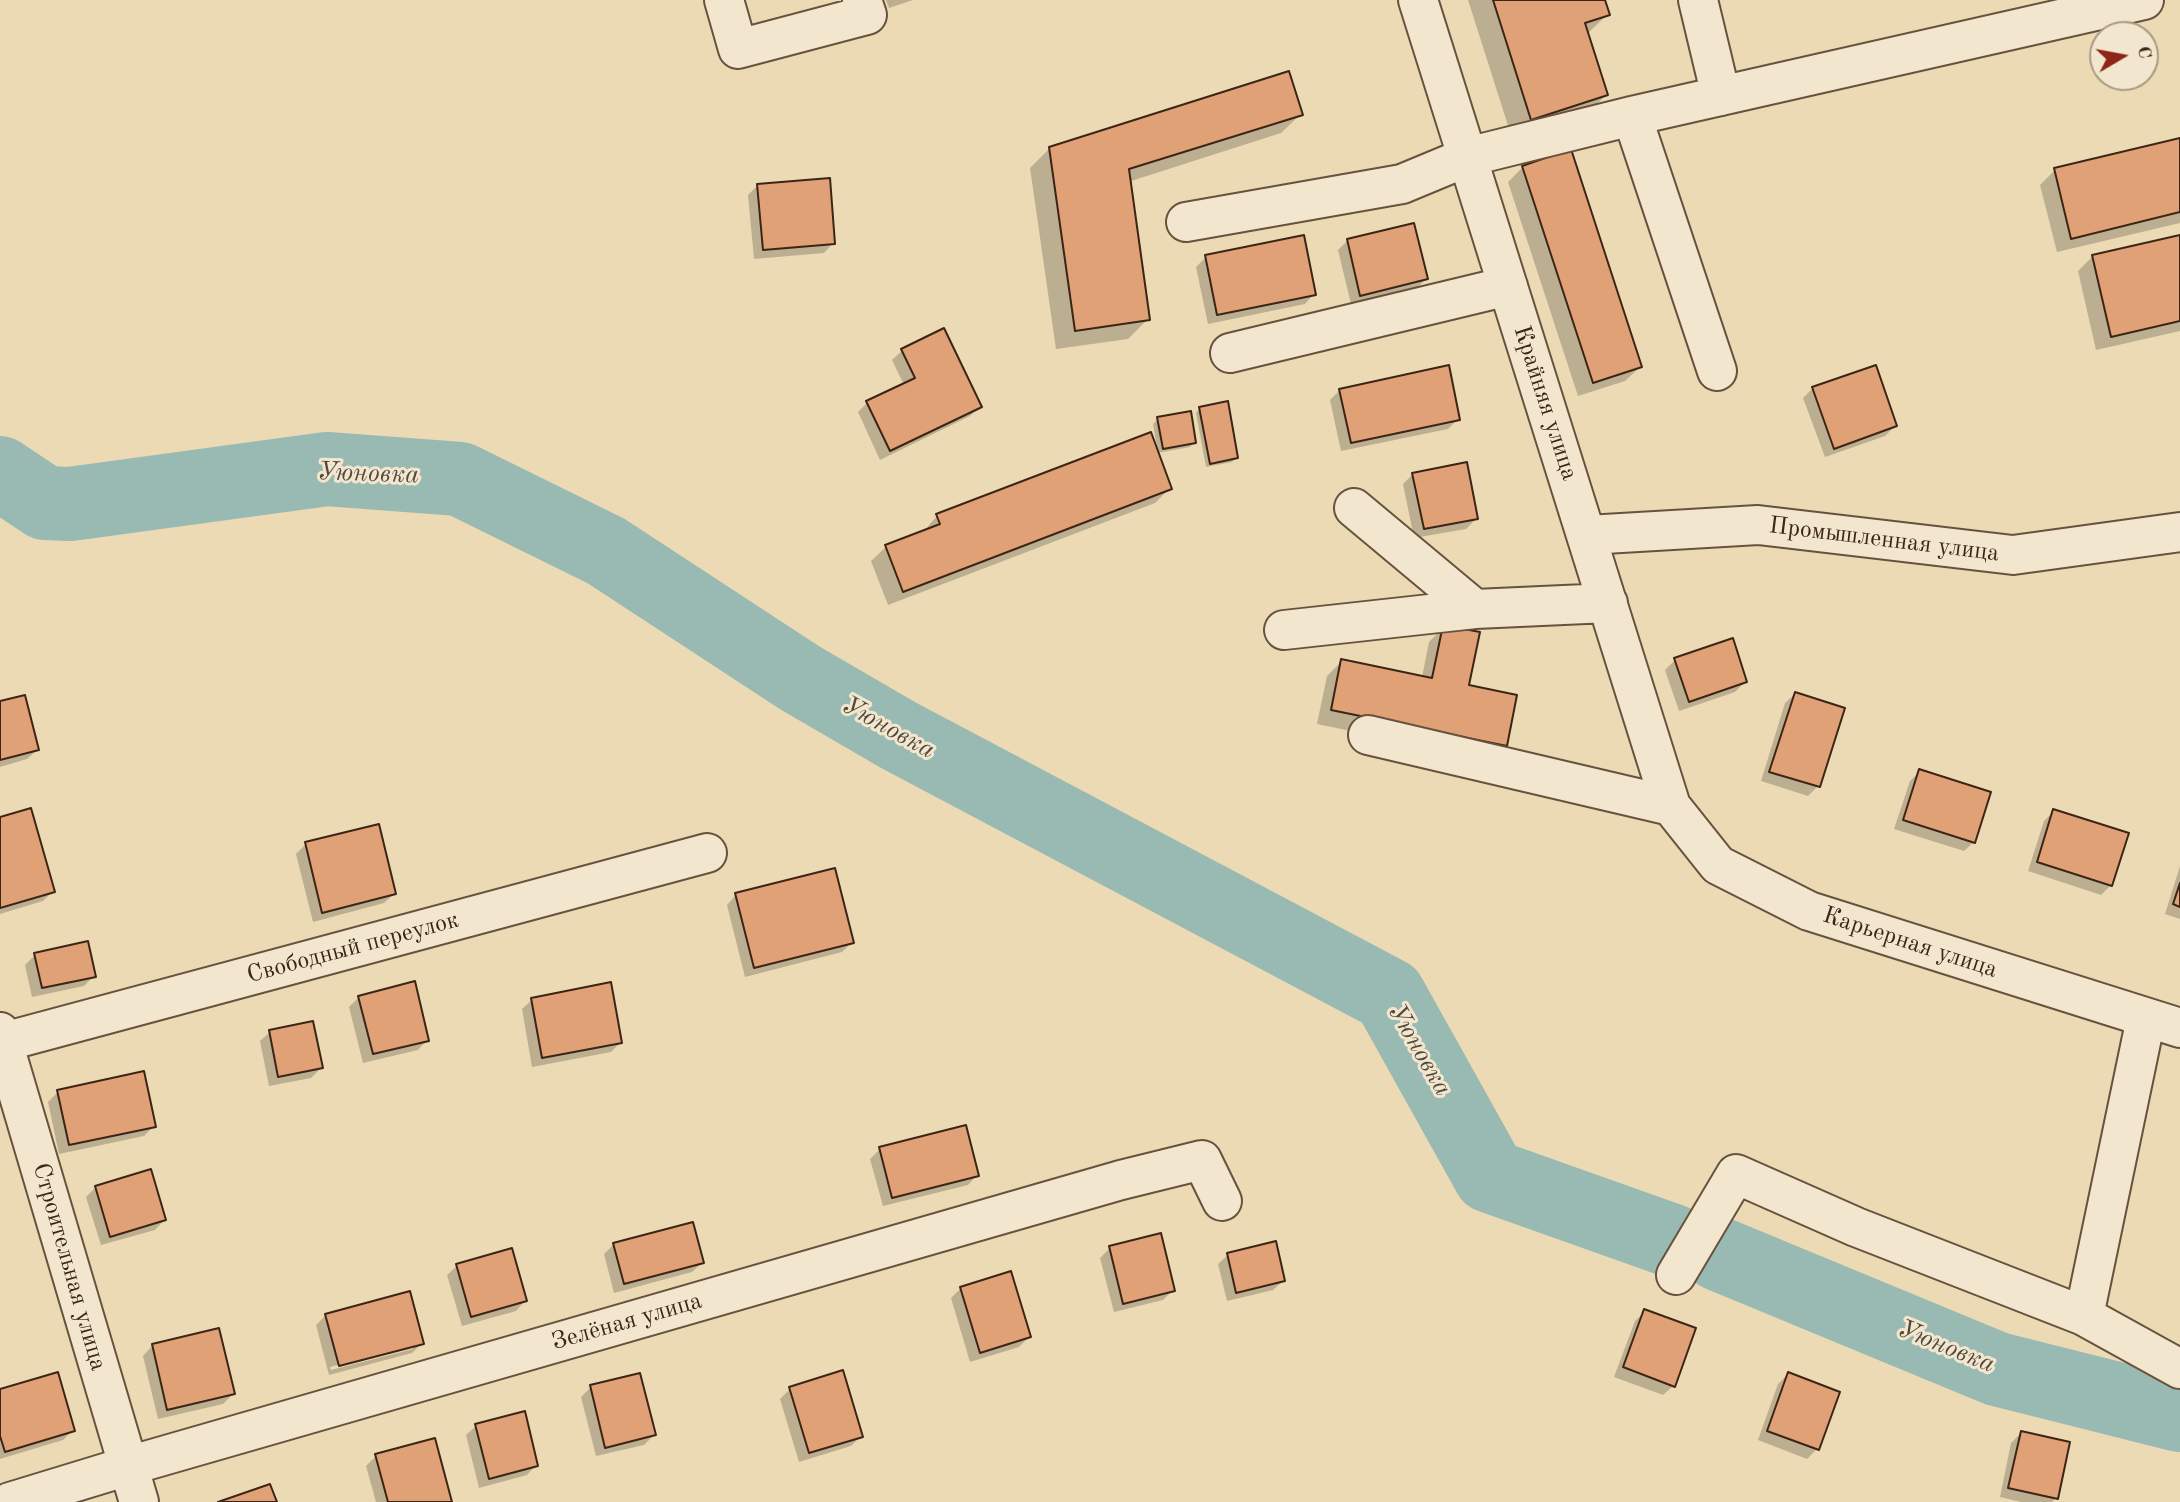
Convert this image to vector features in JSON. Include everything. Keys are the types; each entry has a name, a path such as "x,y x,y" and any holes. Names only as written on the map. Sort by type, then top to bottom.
{"street":[{"path":"724,0 738,49 867,15 862,0"},
{"name":"Крайняя улица","path":"1418,0 1671,806"},
{"path":"1698,0 1721,96"},
{"path":"1186,222 1402,184 1467,157 1632,116 2144,0"},
{"path":"1632,116 1717,371"},
{"path":"1230,353 1508,286"},
{"path":"1354,508 1475,608"},
{"name":"Промышленная улица","path":"1587,535 1758,525 2013,555 2180,532"},
{"path":"1284,630 1475,608 1608,603"},
{"path":"1368,735 1671,806"},
{"name":"Карьерная улица","path":"1671,806 1718,865 1809,911 2163,1023"},
{"name":"Свободный переулок","path":"1,1039 707,853"},
{"path":"2084,1316 2163,1023"},
{"name":"Строительная улица","path":"1,1039 139,1502"},
{"name":"Зелёная улица","path":"10,1502 1121,1180 1202,1160 1222,1201"},
{"path":"1676,1275 1736,1174 1856,1227 2084,1316 2180,1368"}],"building":[{"path":"1493,0 1605,0 1610,15 1585,23 1608,95 1531,120"},
{"path":"1289,71 1303,115 1129,169 1150,320 1075,331 1049,147"},
{"path":"2180,138 2180,212 2071,239 2054,168"},
{"path":"1571,149 1642,367 1593,383 1522,166"},
{"path":"830,178 835,244 763,250 757,184"},
{"path":"1414,223 1428,279 1360,296 1347,239"},
{"path":"1304,235 1316,295 1217,315 1205,255"},
{"path":"2180,235 2180,321 2111,337 2092,255"},
{"path":"944,328 982,407 890,451 866,401 915,378 901,349"},
{"path":"1449,365 1460,420 1351,443 1339,389"},
{"path":"1876,365 1897,426 1834,449 1812,387"},
{"path":"1228,401 1238,458 1210,464 1199,407"},
{"path":"1191,411 1196,443 1163,449 1157,417"},
{"path":"1151,432 1172,489 903,592 885,545 940,524 936,514"},
{"path":"1467,462 1478,519 1424,529 1412,473"},
{"path":"1443,625 1480,632 1469,685 1517,695 1507,746 1331,710 1341,659 1432,678"},
{"path":"1733,638 1747,682 1689,702 1674,658"},
{"path":"1795,692 1845,708 1820,787 1769,772"},
{"path":"25,695 39,750 0,760 0,701"},
{"path":"1919,769 1991,792 1975,843 1903,820"},
{"path":"31,808 55,892 0,908 0,817"},
{"path":"2053,809 2129,833 2112,886 2037,862"},
{"path":"379,824 396,894 322,913 305,842"},
{"path":"835,868 854,943 754,968 735,893"},
{"path":"2180,883 2180,907 2173,904"},
{"path":"88,941 96,977 42,988 34,953"},
{"path":"415,981 429,1041 373,1054 358,996"},
{"path":"611,982 622,1043 542,1058 531,998"},
{"path":"313,1021 323,1068 278,1077 269,1030"},
{"path":"144,1071 156,1127 69,1145 57,1090"},
{"path":"966,1125 979,1176 892,1198 879,1147"},
{"path":"151,1169 166,1220 110,1237 95,1186"},
{"path":"693,1222 704,1263 624,1284 613,1243"},
{"path":"1161,1233 1175,1291 1123,1304 1109,1246"},
{"path":"1276,1241 1285,1281 1236,1293 1227,1253"},
{"path":"512,1248 527,1301 471,1317 456,1264"},
{"path":"1011,1271 1031,1337 980,1353 960,1287"},
{"path":"410,1291 424,1344 339,1366 325,1314"},
{"path":"1644,1309 1696,1328 1675,1387 1623,1367"},
{"path":"219,1328 235,1394 167,1410 152,1344"},
{"path":"843,1370 863,1437 809,1453 789,1387"},
{"path":"58,1372 75,1431 5,1452 0,1436 0,1389"},
{"path":"1788,1372 1840,1392 1819,1450 1767,1431"},
{"path":"640,1373 656,1435 605,1448 590,1385"},
{"path":"525,1411 538,1466 489,1479 475,1424"},
{"path":"2021,1431 2070,1442 2058,1499 2008,1488"},
{"path":"435,1438 452,1502 388,1502 375,1454"},
{"path":"270,1484 277,1502 218,1502"}],"waterway":[{"name":"Уюновка","path":"0,473 45,503 70,504 327,469 460,479 606,551 800,678 898,735 1389,995 1490,1176 1673,1241"},
{"name":"Уюновка","path":"1719,1254 1997,1369 2180,1415"}]}
